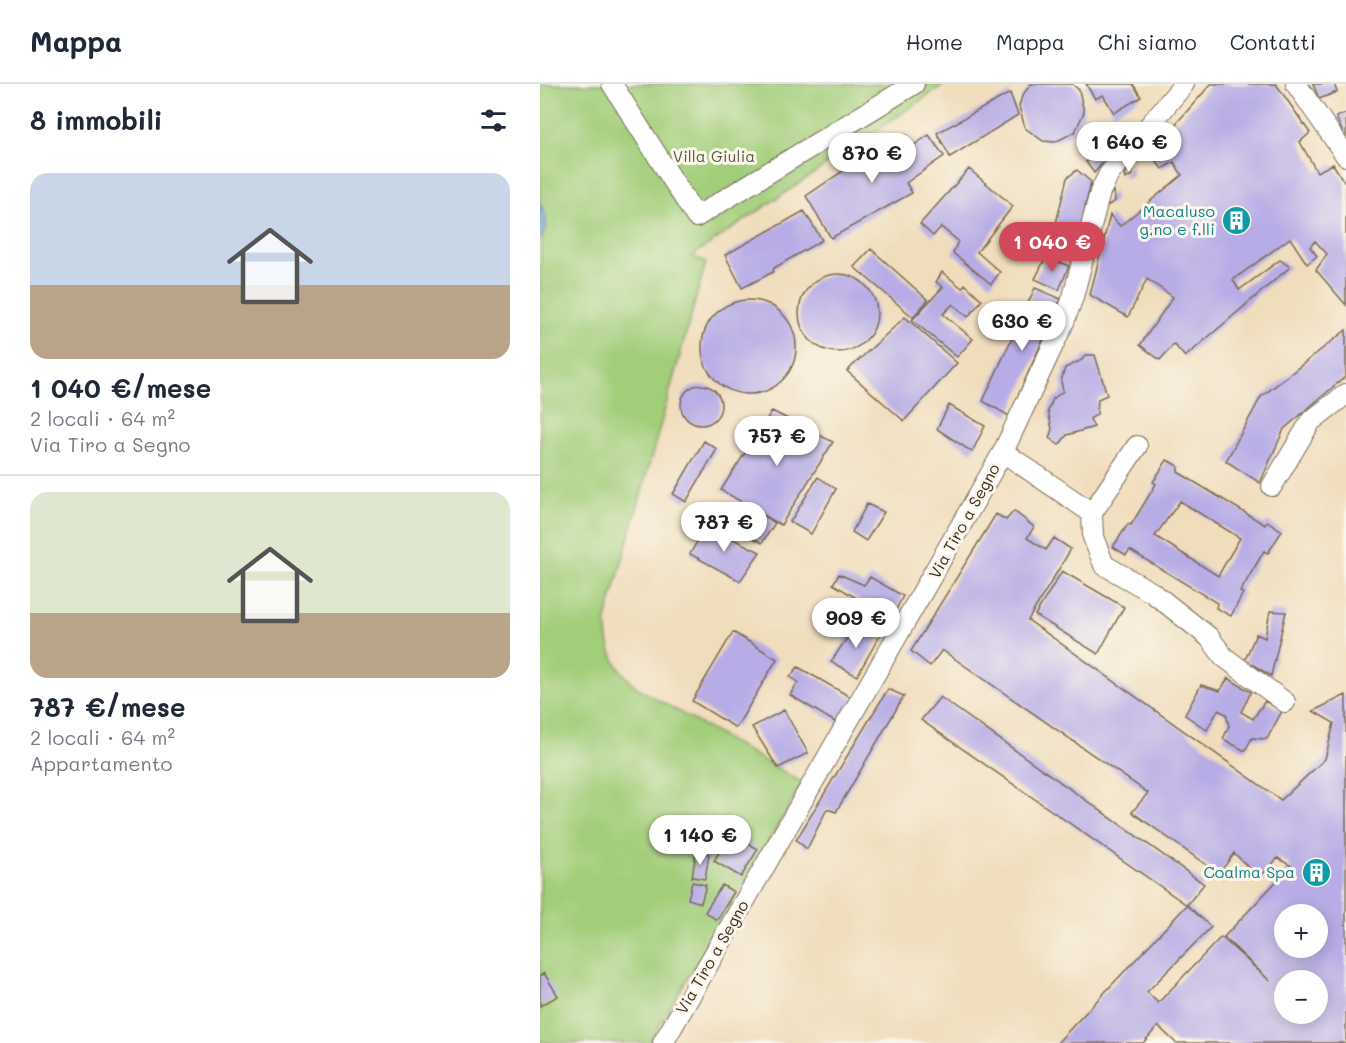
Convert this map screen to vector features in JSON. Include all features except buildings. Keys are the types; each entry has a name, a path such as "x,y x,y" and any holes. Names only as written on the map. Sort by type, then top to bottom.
{"street":[{"path":"612,84 696,217 914,84"},
{"name":"Via Tiro a Segno","path":"663,1043 1003,452 1064,322 1073,297 1100,192 1109,174 1184,84"},
{"path":"1296,84 1346,156"},
{"path":"1272,486 1311,421 1346,394"},
{"path":"1137,446 1092,513 1093,537 1104,565 1153,593 1209,637 1224,657 1285,702"},
{"path":"1003,452 1092,513"}],"green space":[{"name":"Villa Giulia","path":"540,84 945,84 692,256 706,262 606,619 608,640 610,649 623,674 639,689 803,783 649,1043 540,1043"}],"water":[{"path":"540,204 546,222 540,241"}],"place":[{"name":"Macaluso g.no e f.lli","path":"1236,220"},
{"name":"Coalma Spa","path":"1316,872"}]}
